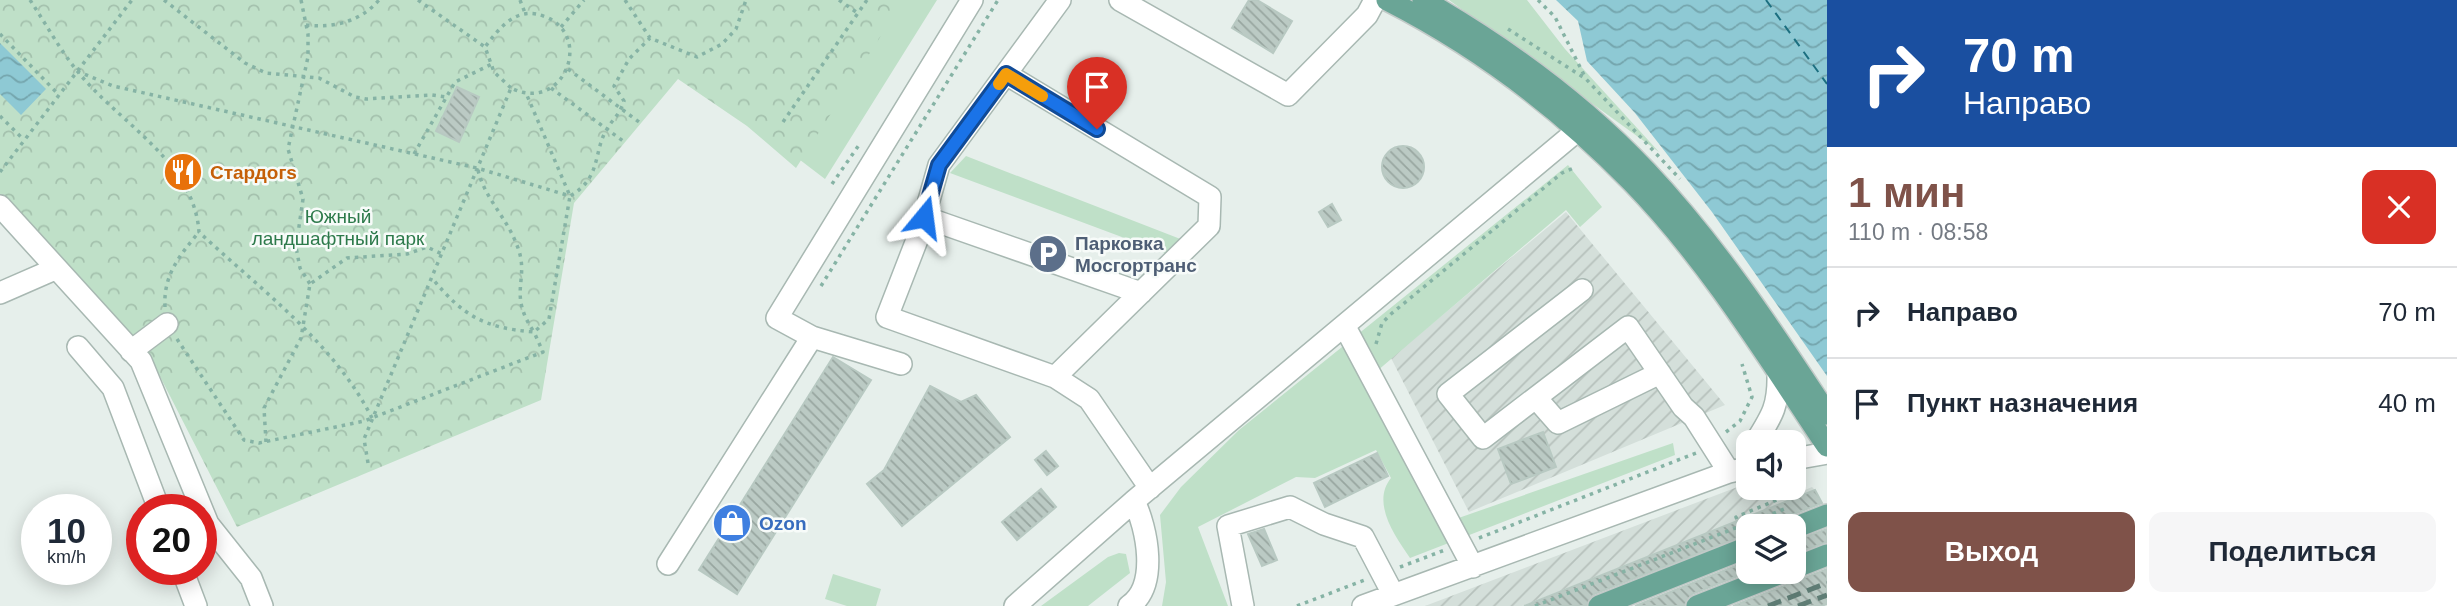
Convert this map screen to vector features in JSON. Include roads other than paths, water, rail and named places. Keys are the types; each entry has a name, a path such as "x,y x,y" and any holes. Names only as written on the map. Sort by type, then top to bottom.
{"main road":[{"path":"1387,0 1484,58 1578,131 1634,183 1710,277 1827,446"},
{"path":"1423,0 1485,37 1556,88 1647,171 1745,293 1827,414"},
{"path":"1806,517 1827,515"},
{"path":"1599,606 1736,551"},
{"path":"1806,563 1827,555"},
{"path":"1697,606 1754,584"}],"street":[{"path":"901,364 812,337 778,318 972,0"},
{"path":"1060,0 939,165 924,217 887,317 1055,377 1089,399 1142,495 1143,517 1149,544 1146,575 1135,602 1129,606"},
{"path":"1120,0 1288,95 1367,15 1375,0"},
{"path":"1006,74 1210,197 1209,226 1055,377"},
{"path":"1015,606 1142,495 1578,131"},
{"path":"0,206 141,361 208,524 251,578 262,606"},
{"path":"924,217 1141,293"},
{"path":"0,293 55,269"},
{"path":"1582,290 1448,394 1483,438 1629,327 1711,444 1736,468"},
{"path":"131,351 167,324"},
{"path":"1345,327 1474,567"},
{"path":"668,564 812,337"},
{"path":"78,348 113,388 153,494"},
{"path":"1536,398 1559,424 1660,373"},
{"path":"1763,430 1779,399 1779,373"},
{"path":"1774,412 1802,408 1827,414"},
{"path":"1806,457 1827,453"},
{"path":"1363,606 1736,471"},
{"path":"1243,606 1228,526 1290,506 1324,524 1363,537 1393,594"},
{"path":"188,585 196,606"}],"water":[{"path":"1556,0 1827,0 1827,376 1712,212 1635,113 1587,61 1578,21"},
{"path":"0,43 46,89 21,115 0,94"}],"railway":[{"path":"1768,606 1827,583"},
{"path":"1798,606 1827,595"}],"place":[{"name":"Стардогs","path":"183,172"},
{"name":"Парковка Мосгортранс","path":"1048,254"},
{"name":"Ozon","path":"732,523"}],"park label":[{"name":"Южный ландшафтный парк","path":"338,227"}]}
